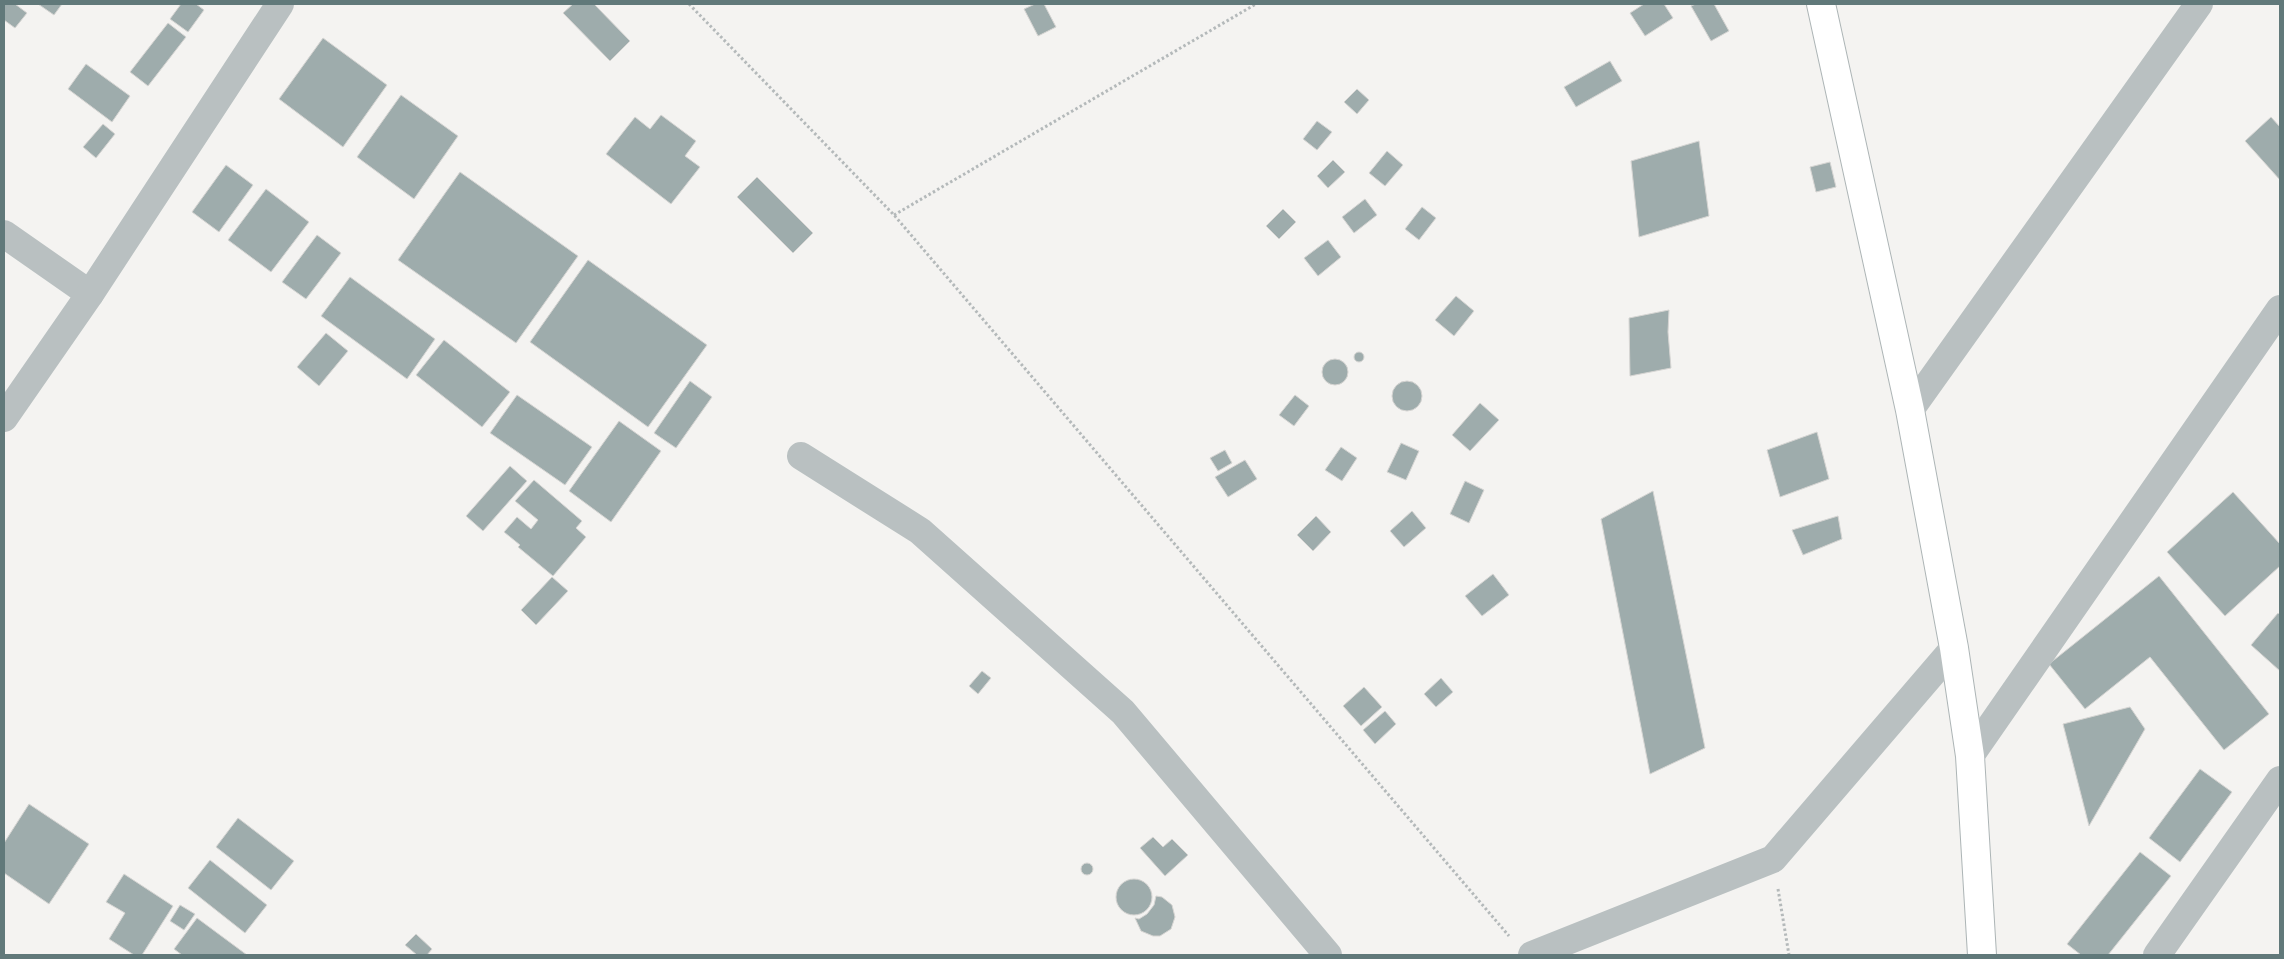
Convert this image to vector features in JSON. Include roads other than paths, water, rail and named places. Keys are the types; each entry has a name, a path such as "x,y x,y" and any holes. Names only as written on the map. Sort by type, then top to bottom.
{"main road":[{"path":"1821,4 1910,410 1954,648 1970,756 1982,955"}],"street":[{"path":"4,418 90,294 280,4"},
{"path":"1910,410 2199,4"},
{"path":"4,234 90,294"},
{"path":"1970,756 2280,309"},
{"path":"801,456 920,531 1123,712 1328,955"},
{"path":"1523,948 1773,859 1954,648"},
{"path":"2157,955 2280,780"}]}
